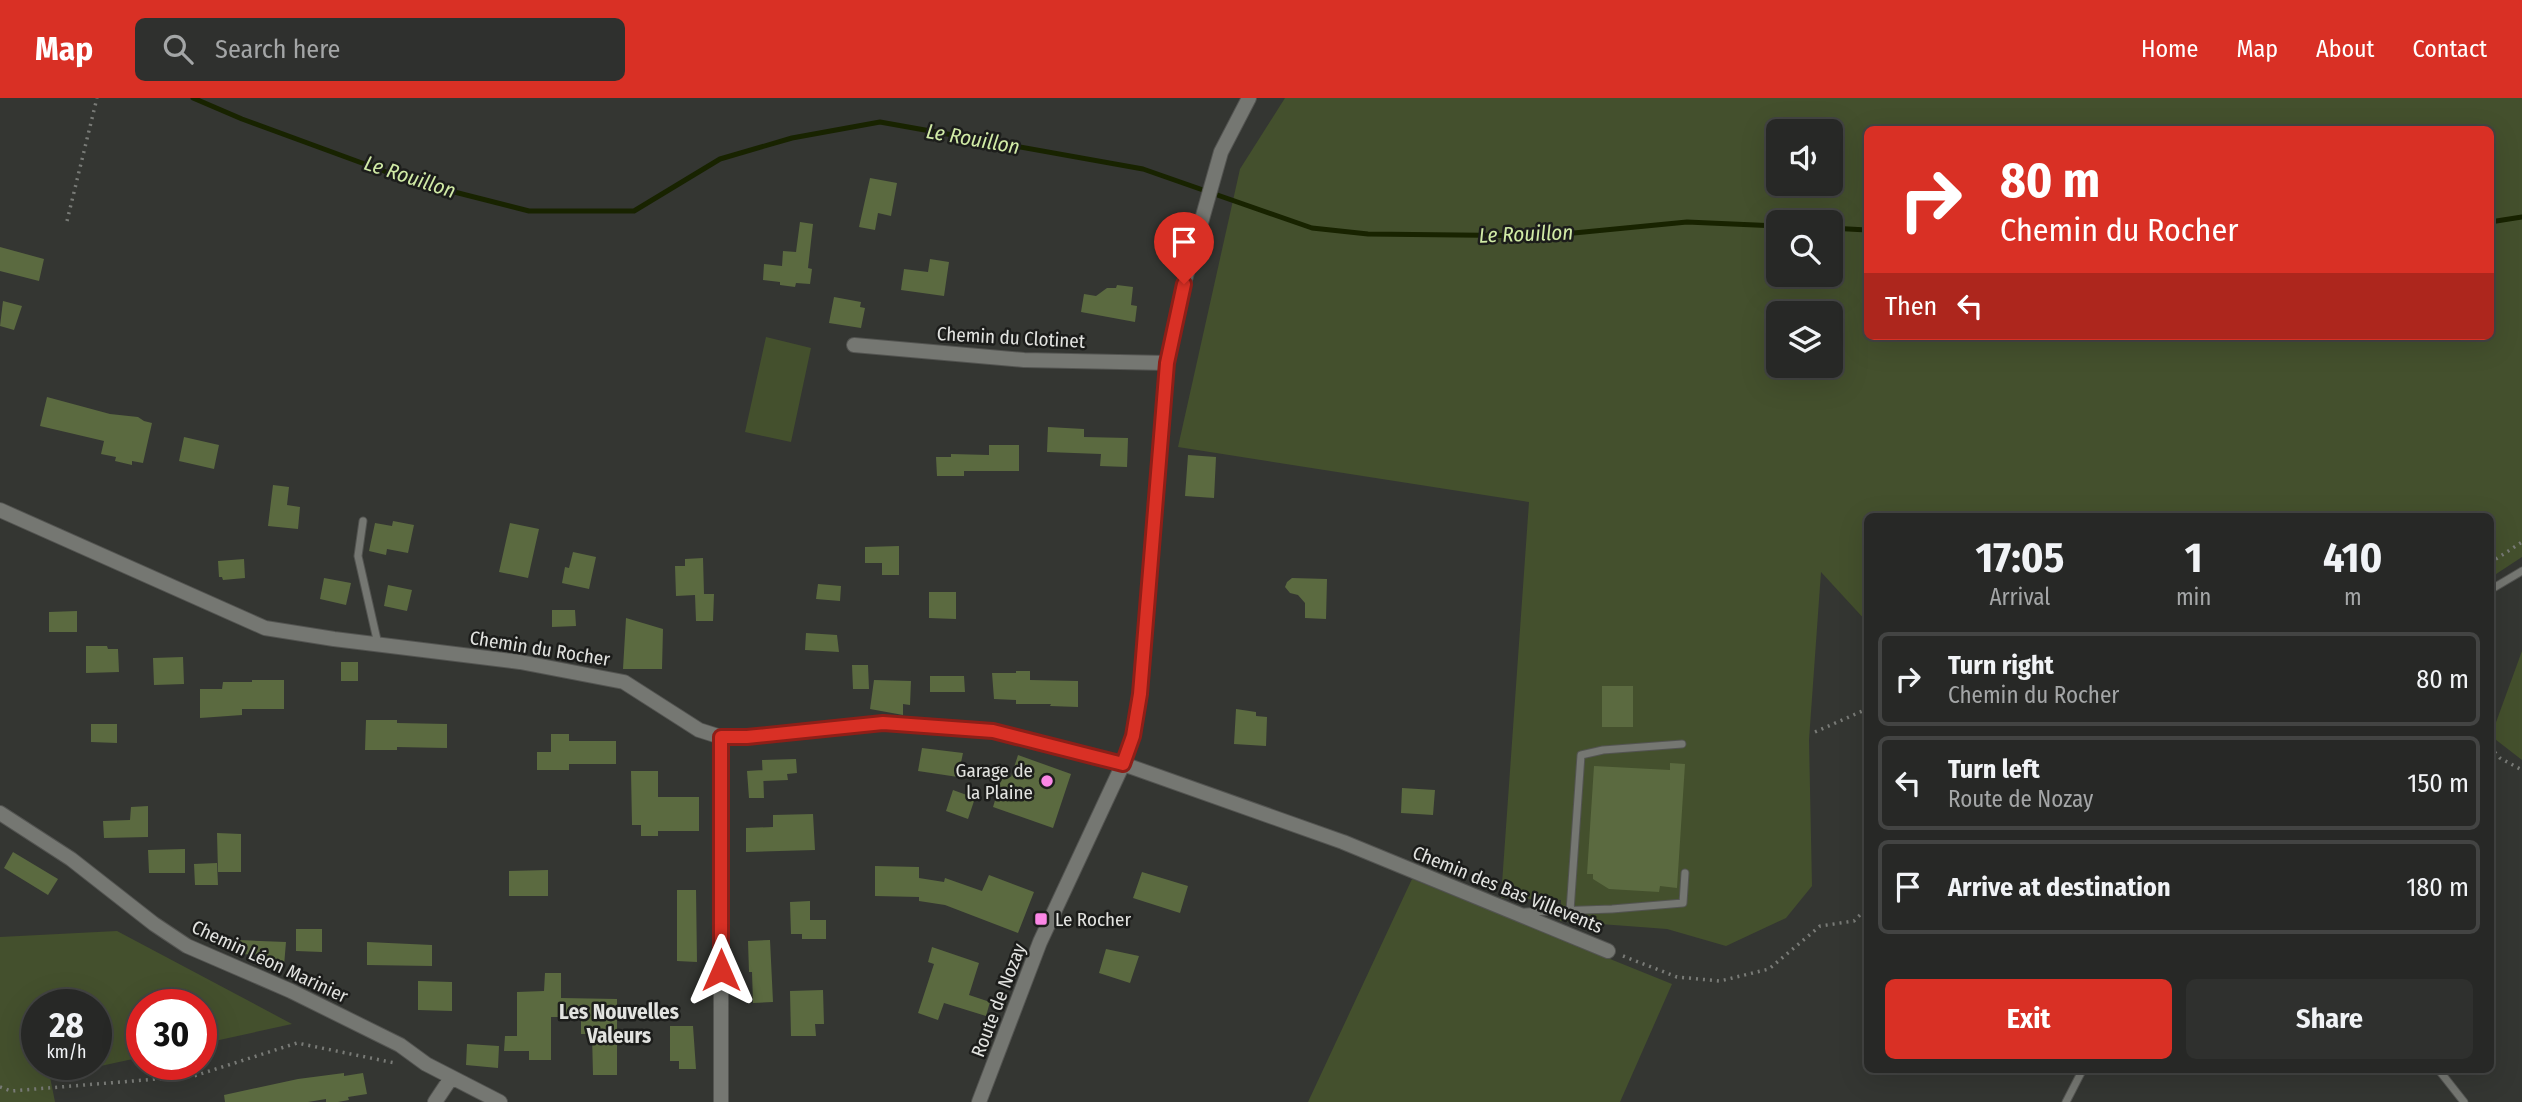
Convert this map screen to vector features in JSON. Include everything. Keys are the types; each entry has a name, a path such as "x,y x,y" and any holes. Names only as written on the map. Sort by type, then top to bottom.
{"street":[{"name":"Route de Nozay","path":"979,1102 1040,942 1123,764 1133,736 1140,694 1167,363 1200,222 1221,152 1249,98"},
{"name":"Chemin du Clotinet","path":"854,345 1024,360 1167,363"},
{"name":"Chemin du Rocher","path":"0,510 265,628 520,662 624,681 699,730 721,737 747,737 883,723 993,731 1123,764"},
{"path":"721,737 721,1102"},
{"name":"Chemin des Bas Villevents","path":"1123,764 1343,842 1608,951"},
{"name":"Chemin Léon Marinier","path":"0,813 71,859 154,924 187,946 291,991 390,1040 426,1064 500,1102"},
{"path":"435,1102 451,1078"}],"lane":[{"path":"363,521 358,556 378,644"},
{"path":"2494,588 2522,571"},
{"path":"1570,911 1581,755 1604,750 1682,744"},
{"path":"1514,912 1683,903 1685,873"},
{"path":"2066,1102 2081,1073"},
{"path":"2441,1073 2464,1102"}],"path":[{"path":"67,221 97,98"},
{"path":"2494,560 2522,542"},
{"path":"1815,732 1864,710"},
{"path":"2494,751 2500,758 2522,770"},
{"name":"Chemin des Bas Villevents","path":"1608,951 1677,977 1720,981 1769,969 1820,926 1854,921 1864,911"},
{"path":"0,1087 11,1091 194,1076 297,1043 401,1064 426,1064"}],"green space":[{"path":"1285,98 2522,98 2522,557 2494,575 2494,513 1864,513 1864,619 1821,572 1809,740 1812,886 1786,918 1726,946 1667,929 1560,921 1561,900 1501,898 1529,502 1178,447 1240,169"},
{"path":"766,337 811,348 791,442 745,432"},
{"path":"2522,651 2522,760 2494,738 2494,728"},
{"path":"1412,879 1672,984 1620,1102 1308,1102"},
{"path":"117,931 292,1024 217,1040 217,989 126,989 126,1060 112,1064 112,989 21,989 21,1080 51,1080 55,1102 0,1102 0,937"}],"building":[{"path":"870,178 897,183 891,216 878,213 875,230 859,227"},
{"path":"800,222 813,224 808,268 812,269 810,284 796,283 795,287 763,280 764,264 782,266 783,251 796,252"},
{"path":"0,247 44,259 39,281 0,271"},
{"path":"930,259 949,262 944,296 901,290 904,269 928,272"},
{"path":"1117,285 1133,287 1131,305 1137,306 1135,322 1081,312 1084,294 1096,296 1107,288 1116,288"},
{"path":"834,297 861,302 860,307 865,308 861,328 829,323"},
{"path":"3,301 22,306 14,330 0,326"},
{"path":"47,397 110,414 138,417 152,423 143,463 132,461 132,465 115,461 116,457 101,454 104,441 40,426"},
{"path":"1048,427 1084,429 1084,437 1128,438 1127,467 1100,466 1101,454 1047,452"},
{"path":"184,437 219,445 214,469 179,461"},
{"path":"989,445 1019,445 1019,471 964,471 964,476 937,476 936,457 951,457 951,454 989,455"},
{"path":"1188,455 1216,457 1214,498 1185,496"},
{"path":"273,485 289,487 287,505 300,507 298,529 268,526"},
{"path":"393,521 414,525 408,553 387,549 386,555 369,551 375,523 392,526"},
{"path":"510,523 539,529 528,578 499,572"},
{"path":"899,546 899,575 882,575 882,563 865,563 865,547"},
{"path":"573,552 596,557 589,589 562,583 565,567 569,568"},
{"path":"703,558 704,594 714,594 713,621 696,621 695,595 676,596 675,566 685,566 685,559"},
{"path":"244,559 245,578 223,580 219,577 218,561"},
{"path":"324,578 351,583 346,605 320,599"},
{"path":"1292,578 1327,579 1326,619 1305,618 1305,603 1285,587"},
{"path":"818,584 841,586 840,601 816,599"},
{"path":"388,585 412,590 407,611 384,606"},
{"path":"929,592 956,592 956,619 929,618"},
{"path":"552,610 575,610 576,626 552,627"},
{"path":"77,611 77,632 49,632 49,612"},
{"path":"626,618 663,629 662,669 623,669"},
{"path":"806,633 837,635 839,652 805,650"},
{"path":"86,646 118,649 119,672 86,673"},
{"path":"183,657 184,684 154,685 153,658"},
{"path":"341,662 358,662 358,681 341,681"},
{"path":"852,665 868,665 869,689 853,689"},
{"path":"1030,671 1030,680 1078,681 1078,707 1016,704 1016,700 994,699 992,673"},
{"path":"930,676 964,676 965,692 930,692"},
{"path":"284,680 284,709 242,709 242,715 200,718 200,689 222,689 223,682"},
{"path":"874,680 911,681 910,705 903,704 903,715 870,709"},
{"path":"1602,686 1633,686 1633,727 1602,727"},
{"path":"1236,709 1267,717 1266,746 1234,744"},
{"path":"366,720 447,724 447,748 397,747 397,750 365,750"},
{"path":"91,724 117,724 117,743 91,742"},
{"path":"551,734 569,734 569,741 616,741 616,764 569,764 569,770 537,770 537,752 551,752"},
{"path":"922,748 963,753 958,777 918,771"},
{"path":"1018,755 1071,774 1053,828 993,807 1003,774 1011,777"},
{"path":"796,759 797,773 787,774 788,780 763,781 762,760"},
{"path":"1670,763 1685,764 1677,888 1660,886 1659,892 1609,889 1593,879 1593,874 1587,874 1594,766 1670,770"},
{"path":"763,770 764,798 749,798 747,771"},
{"path":"631,771 658,771 658,797 699,797 699,831 658,831 658,836 641,836 641,825 632,825"},
{"path":"1402,788 1435,790 1433,815 1401,813"},
{"path":"953,790 975,798 968,819 946,811"},
{"path":"148,806 148,837 104,838 103,821 130,820 131,807"},
{"path":"813,814 815,850 746,852 746,828 773,827 773,815"},
{"path":"217,833 241,834 241,872 218,872"},
{"path":"185,849 185,873 149,873 148,850"},
{"path":"13,852 58,879 48,895 4,868"},
{"path":"217,863 218,885 195,885 194,864"},
{"path":"875,866 919,867 919,878 944,882 945,878 982,891 989,875 1034,892 1018,933 945,905 919,901 919,897 875,896"},
{"path":"548,870 548,896 509,896 509,871"},
{"path":"1142,872 1188,886 1180,913 1133,898"},
{"path":"677,890 696,890 697,962 677,961"},
{"path":"810,901 810,920 826,920 826,939 802,939 802,934 791,934 790,902"},
{"path":"296,929 322,929 322,952 296,951"},
{"path":"239,940 286,942 284,966 264,966 265,955 240,954"},
{"path":"770,940 773,1002 753,1003 748,941"},
{"path":"367,942 432,945 432,966 367,965"},
{"path":"932,947 979,963 969,995 990,1002 986,1016 944,1003 938,1020 918,1013 934,964 928,962"},
{"path":"1106,949 1139,956 1130,983 1099,973"},
{"path":"545,973 561,973 561,998 617,999 617,1075 593,1075 592,1034 581,1034 581,1017 551,1017 551,1060 529,1060 529,1051 504,1051 505,1036 517,1036 517,992 544,991"},
{"path":"418,981 452,982 452,1011 418,1010"},
{"path":"823,990 824,1024 815,1024 816,1036 791,1036 790,991"},
{"path":"670,1026 693,1026 696,1069 679,1069 679,1061 670,1061"},
{"path":"467,1044 499,1046 498,1068 466,1065"},
{"path":"344,1073 344,1076 363,1073 367,1094 348,1097 349,1100 338,1102 326,1102 326,1099 308,1102 225,1102 224,1095 298,1079"}],"waterway":[{"name":"Le Rouillon","path":"193,98 242,119 411,181 529,211 634,211 720,159 792,138 880,122 1143,169 1312,228 1368,234 1543,236 1687,222 1766,225"},
{"name":"Le Rouillon","path":"2494,221 2522,217"},
{"name":"Le Rouillon","path":"1843,229 1864,230"}],"place":[{"name":"Garage de la Plaine","path":"1047,781"},
{"name":"Le Rocher","path":"1041,919"}],"district":[{"name":"Les Nouvelles Valeurs","path":"619,1024"}],"route":[{"path":"721,970 721,737 747,737 883,723 993,731 1123,764 1133,736 1140,694 1167,363 1184,284"}]}
